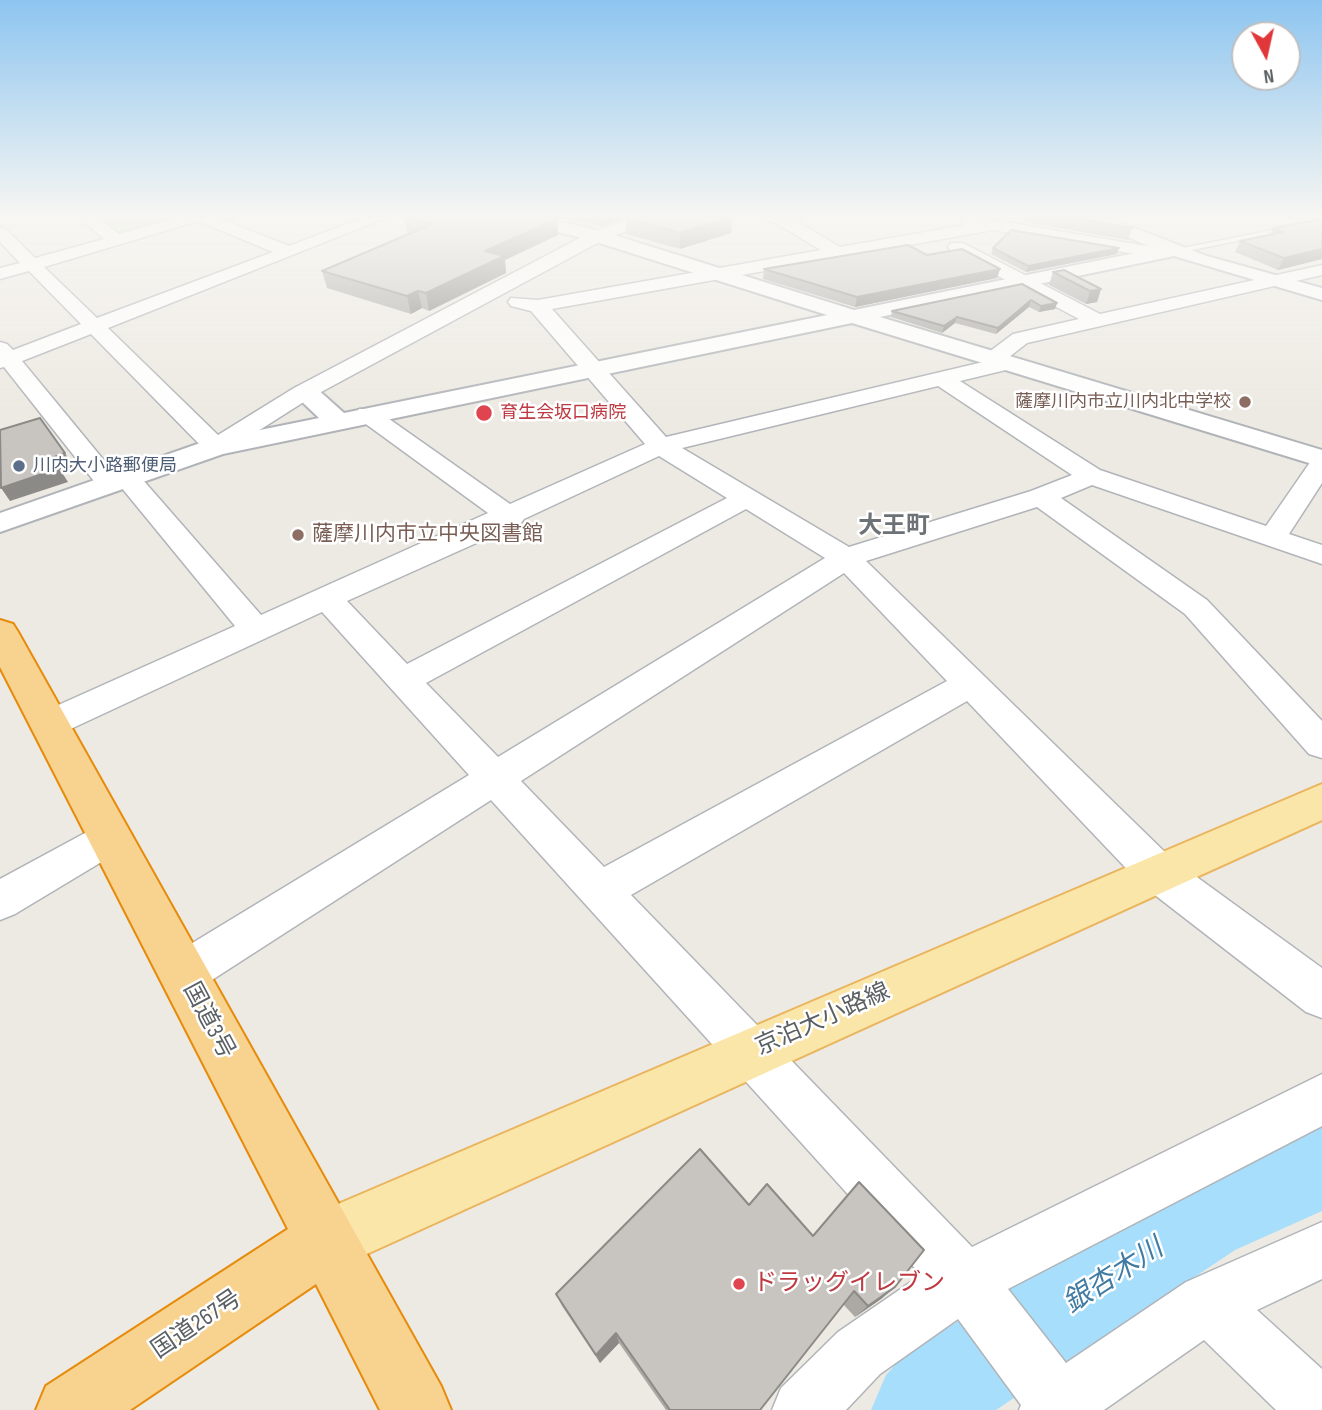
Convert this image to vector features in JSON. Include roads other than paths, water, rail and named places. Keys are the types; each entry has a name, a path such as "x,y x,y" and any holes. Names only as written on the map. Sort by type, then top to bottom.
{"highway":[{"name":"国道3号","path":"0,632 417,1410"},
{"name":"国道267号","path":"70,1410 325,1241"}],"main road":[{"name":"京泊大小路線","path":"325,1241 1322,801"}],"street":[{"path":"50,283 96,325 216,447"},
{"path":"208,283 96,325 3,356 256,630"},
{"path":"216,447 304,392 511,283"},
{"path":"488,295 537,306 666,283"},
{"path":"751,283 1322,461 1273,537"},
{"path":"0,523 216,447 1013,283"},
{"path":"1025,283 1097,320"},
{"path":"49,724 511,517 660,446 944,380 999,361 1020,338 1265,283"},
{"path":"1280,283 1322,294"},
{"path":"537,306 660,446 846,558 1157,872 1322,996"},
{"path":"944,380 1091,476 1322,555"},
{"path":"304,392 337,420"},
{"path":"367,414 511,517"},
{"path":"182,974 846,558 1041,497 1091,476"},
{"path":"1041,497 1196,607 1322,744"},
{"path":"404,680 745,499"},
{"path":"327,599 491,778 601,890 752,1051 974,1293 1050,1399 1207,1303 1322,1250"},
{"path":"601,890 971,683"},
{"path":"0,901 109,837"},
{"path":"803,1410 859,1353 927,1304 974,1293 1322,1098"},
{"path":"1207,1303 1321,1410"}],"waterway":[{"name":"銀杏木川","path":"921,1410 940,1389 1204,1219 1322,1168"}],"place":[{"name":"薩摩川内市立川内北中学校","path":"1245,402"},
{"name":"育生会坂口病院","path":"484,413"},
{"name":"川内大小路郵便局","path":"19,466"},
{"name":"薩摩川内市立中央図書館","path":"298,535"},
{"name":"ドラッグイレブン","path":"739,1284"}],"district":[{"name":"大王町","path":"894,527"}]}
